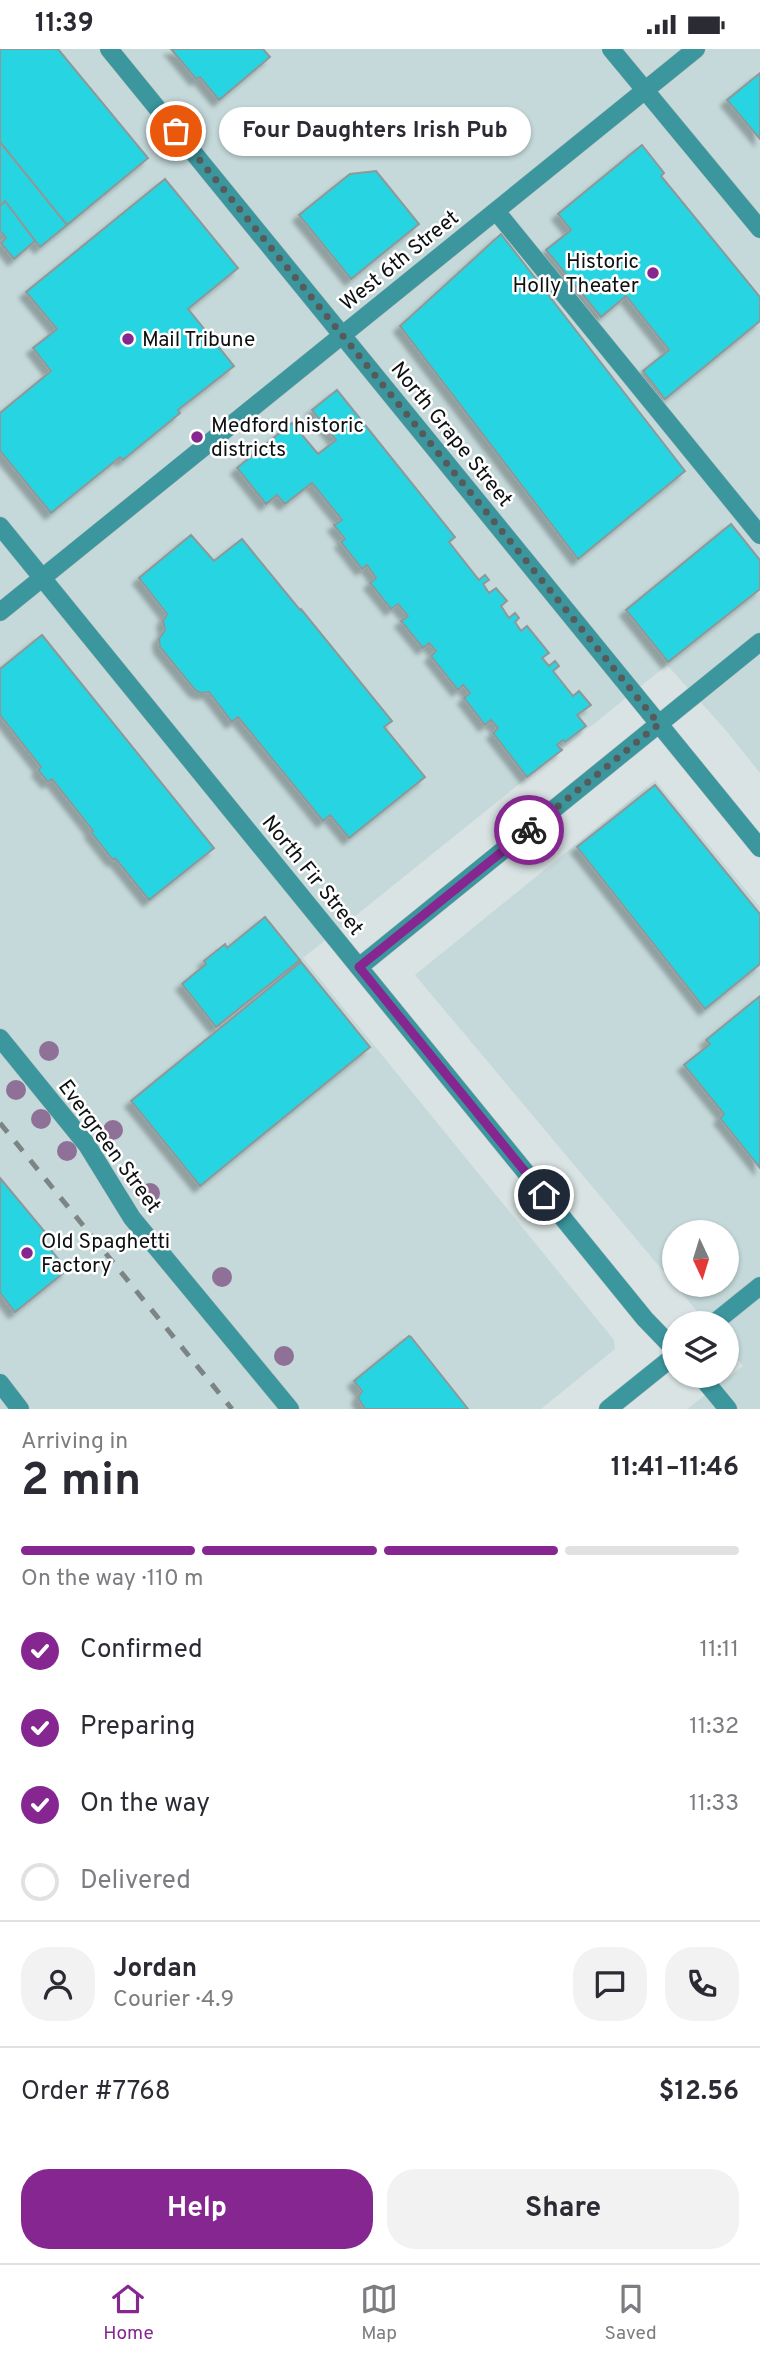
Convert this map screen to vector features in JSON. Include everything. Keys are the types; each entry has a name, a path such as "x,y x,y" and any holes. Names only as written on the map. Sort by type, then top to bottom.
{"street":[{"name":"North Grape Street","path":"109,49 760,848"},
{"path":"611,49 760,229"},
{"name":"West 6th Street","path":"0,612 696,49"},
{"path":"496,211 760,535"},
{"name":"North Fir Street","path":"0,526 636,1309 662,1336"},
{"path":"359,967 760,642"},
{"name":"Evergreen Street","path":"0,1038 87,1145 132,1218 290,1409"},
{"path":"729,1311 760,1286"},
{"path":"608,1409 662,1366"},
{"path":"0,1383 20,1409"},
{"path":"710,1388 729,1409"}],"shaded area":[{"path":"0,49 760,49 760,773 667,665 303,958 614,1340 615,1349 541,1409 0,1409"},
{"path":"655,780 760,907 760,1409 687,1409 714,1388 739,1388 739,1369 743,1366 739,1361 739,1311 697,1311 685,1297 739,1297 739,1220 662,1220 662,1270 415,975"}],"building":[{"path":"0,49 58,49 148,158 67,225 0,142"},
{"path":"171,49 263,49 270,57 219,100 200,77 196,79"},
{"path":"760,73 760,139 727,100"},
{"path":"0,142 67,225 40,247 5,201 0,206"},
{"name":"Historic Holly Theater","path":"642,145 664,173 661,176 760,297 760,321 665,399 643,371 669,350 626,296 601,317 546,250 571,230 558,214"},
{"path":"376,171 419,224 351,279 299,215 350,174"},
{"name":"Mail Tribune","path":"165,179 238,268 188,309 234,366 178,410 180,413 123,460 120,457 51,513 0,451 0,413 51,371 33,348 57,329 26,292"},
{"path":"5,201 35,241 14,259 1,243 6,238 0,231 0,206"},
{"path":"501,234 685,471 578,559 400,326"},
{"path":"337,390 455,537 449,542 479,580 485,575 489,580 483,584 489,593 496,588 507,601 501,606 509,618 515,613 519,618 515,622 521,631 527,626 549,653 542,658 549,666 555,661 559,666 553,671 573,696 579,691 591,705 577,715 586,726 557,745 562,750 527,777 493,733 498,728 491,720 485,725 464,698 470,693 463,685 458,690 431,656 436,651 429,643 423,648 401,621 408,616 398,604 391,609 370,583 376,578 367,565 362,569 341,542 345,539 334,525 342,520 312,483 285,504 277,495 266,504 237,468 292,423 318,454 336,440 312,410"},
{"path":"731,524 760,560 760,589 668,662 626,610"},
{"path":"191,535 214,561 242,539 392,721 384,727 425,777 349,838 330,815 323,821 238,717 232,722 209,692 201,693 195,690 160,647 159,639 165,630 163,621 167,614 139,578"},
{"path":"42,635 214,848 149,900 115,858 113,860 52,779 48,782 38,770 41,767 0,715 0,669"},
{"path":"655,785 760,914 760,964 705,1009 577,847"},
{"path":"265,917 300,960 216,1027 182,984 225,944 227,948"},
{"path":"301,962 370,1047 200,1186 131,1101"},
{"path":"760,996 760,1168 720,1118 724,1114 684,1065 710,1044 706,1040"},
{"name":"Old Spaghetti Factory","path":"0,1178 45,1232 40,1236 67,1270 15,1312 0,1293"},
{"path":"409,1336 468,1409 365,1409 358,1398 362,1391 354,1381"}],"railway":[{"path":"0,1123 232,1409"}],"way so far":[{"path":"176,131 659,724 529,830"}],"place":[{"name":"Four Daughters Irish Pub","path":"176,131"},
{"name":"Historic Holly Theater","path":"653,273"},
{"name":"Mail Tribune","path":"128,339"},
{"name":"Medford historic districts","path":"197,437"},
{"name":"Old Spaghetti Factory","path":"27,1253"}],"route":[{"path":"529,830 359,967 544,1195"}]}
